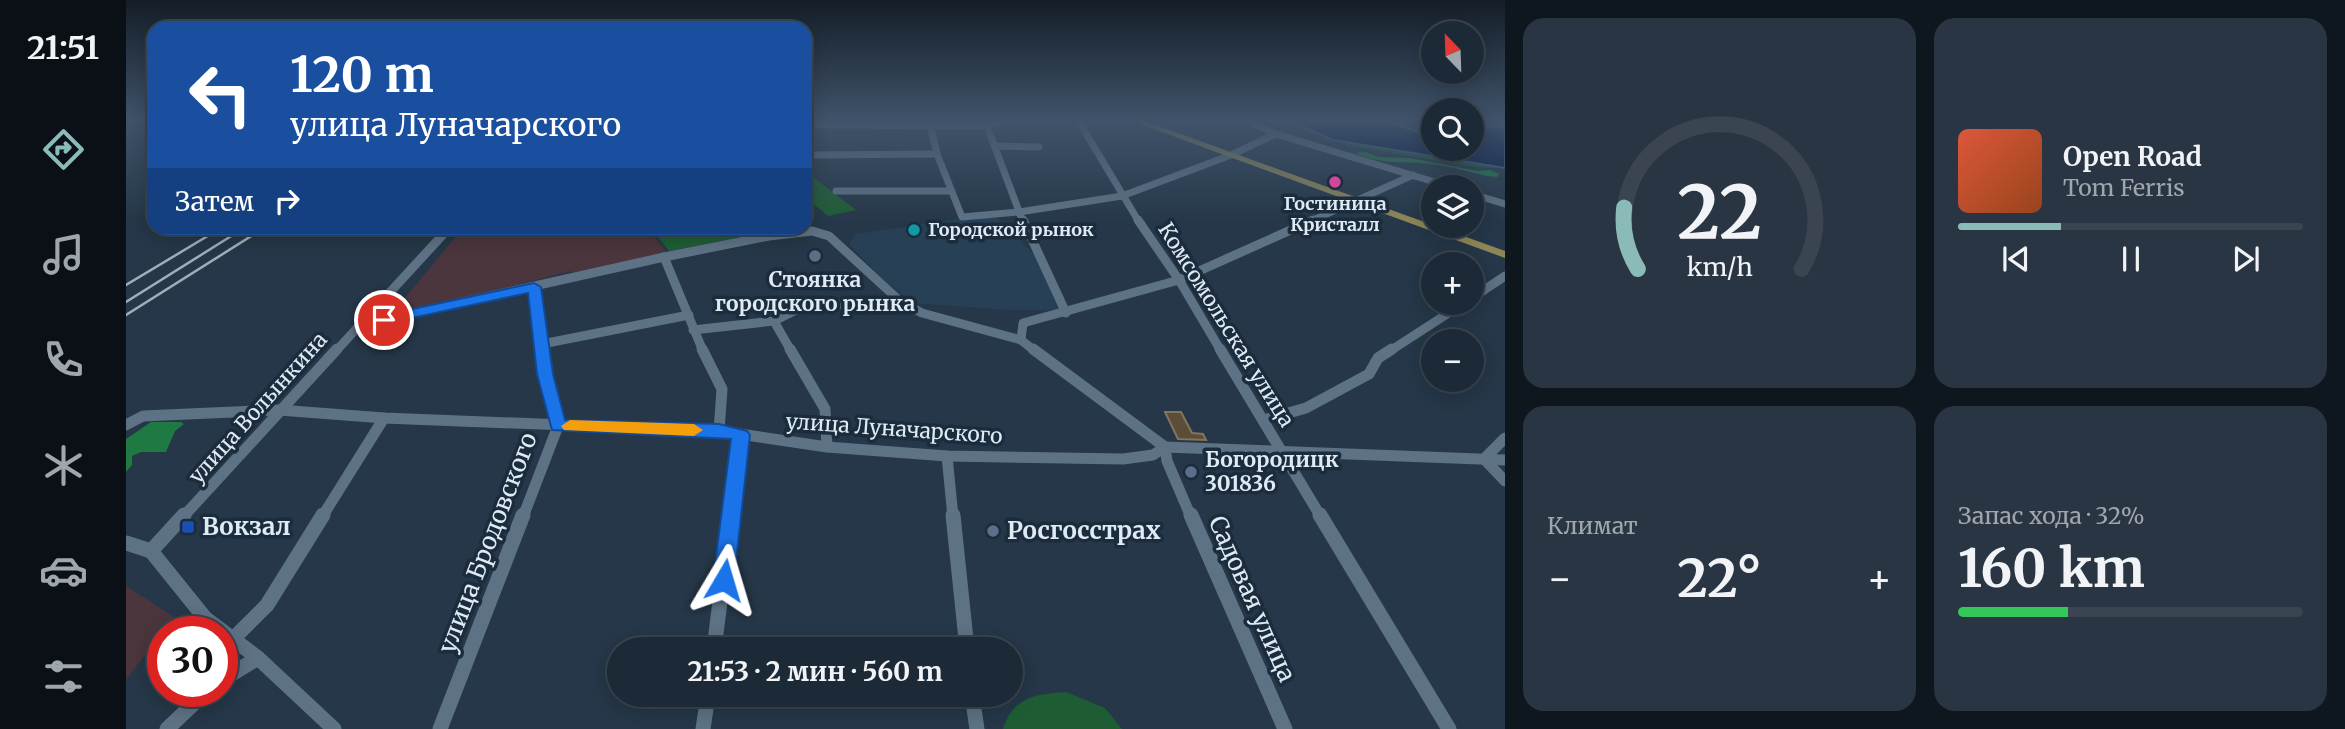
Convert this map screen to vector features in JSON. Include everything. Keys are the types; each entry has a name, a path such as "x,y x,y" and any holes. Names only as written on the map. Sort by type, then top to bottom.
{"main road":[{"path":"1231,155 1505,255"}],"street":[{"path":"997,154 1019,212 1066,313"},
{"name":"Комсомольская улица","path":"1097,154 1179,280 1449,729"},
{"path":"1343,154 1421,178"},
{"path":"812,155 937,155 961,217 1019,212 1122,196 1231,155"},
{"path":"1021,340 1023,323 1179,280 1358,202 1413,175"},
{"path":"836,191 951,191"},
{"path":"1484,198 1505,204"},
{"path":"812,231 829,236 901,302 922,313 1021,340 1166,447"},
{"name":"улица Волынкина","path":"151,551 443,235"},
{"path":"360,325 664,257 778,235"},
{"path":"664,257 689,314 693,330 722,389 719,430"},
{"path":"1484,290 1505,276"},
{"name":"улица Бродовского","path":"440,729 558,426 545,374 534,287"},
{"path":"693,330 774,321 796,310 815,305 862,306 901,302"},
{"path":"542,344 689,314"},
{"path":"1264,420 1306,408 1369,374 1378,358 1445,315"},
{"path":"774,321 825,409 827,447"},
{"name":"улица Луначарского","path":"126,425 143,416 279,410 558,426 719,430 827,447 947,456 1123,459 1153,455 1166,447 1505,460"},
{"path":"238,634 267,605 384,418"},
{"path":"716,637 741,435"},
{"path":"1505,438 1484,459 1505,481"},
{"name":"Садовая улица","path":"1166,447 1167,461 1285,729"},
{"path":"947,456 966,637"},
{"path":"126,543 151,551 203,616"},
{"path":"238,643 334,729"},
{"path":"238,670 258,658"},
{"path":"167,729 190,707"},
{"path":"703,729 706,707"},
{"path":"973,707 976,729"}],"shaded area":[{"name":"Городской рынок","path":"995,216 1037,257 1060,310 1008,310 913,303 883,279 849,244 856,234 963,218"},
{"path":"457,235 653,235 667,253 575,274 571,271 389,317"},
{"path":"126,586 172,616 147,616 147,652 126,680"}],"green space":[{"path":"1358,154 1410,158 1477,171 1490,170 1499,174 1497,177 1487,176 1437,165 1379,160"},
{"path":"1398,154 1421,155 1421,158"},
{"path":"1440,161 1457,161 1498,168 1476,167"},
{"path":"812,176 856,210 828,216 814,204"},
{"path":"656,235 733,235 735,238 669,251"},
{"path":"151,422 184,424 175,431 166,452 141,452 132,456 132,465 126,472 126,439"},
{"path":"1066,692 1105,708 1122,729 1003,729 1007,718 1016,707 1023,707 1023,702 1027,699"}],"water":[{"path":"1484,154 1505,154 1505,168 1462,161 1484,161"}],"building":[{"path":"1165,412 1181,412 1192,433 1203,434 1206,440 1178,439"}],"railway":[{"path":"126,285 209,235"},
{"path":"126,302 233,235"},
{"path":"126,315 253,235"}],"slow traffic":[{"path":"570,426 694,430"}],"place":[{"name":"Гостиница Кристалл","path":"1335,182"},
{"name":"Городской рынок","path":"914,230"},
{"name":"Cтоянка городского рынка","path":"815,256"},
{"name":"Богородицк 301836","path":"1191,472"},
{"name":"Вокзал","path":"188,527"},
{"name":"Росгосстрах","path":"993,531"}],"route":[{"path":"384,320 534,287 545,374 558,426 719,430 741,435 724,580"}]}
